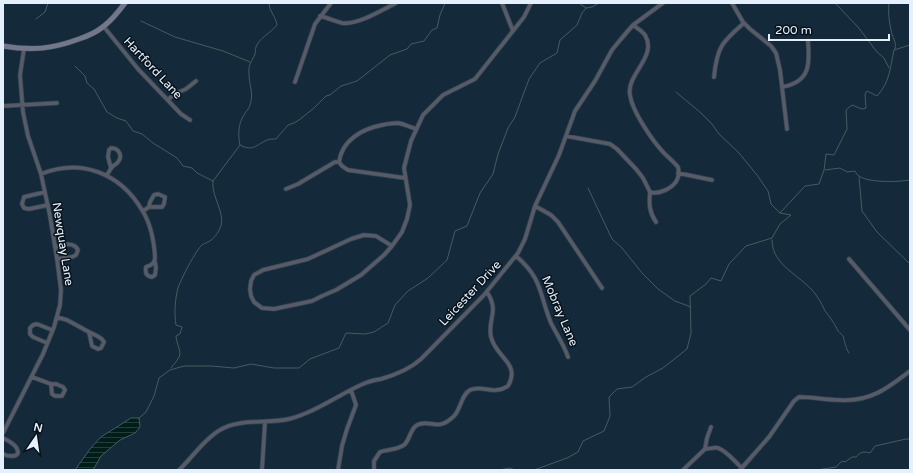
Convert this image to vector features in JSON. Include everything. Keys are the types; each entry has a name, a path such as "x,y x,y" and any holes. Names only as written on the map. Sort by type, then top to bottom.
{"main road":[{"path":"3,46 24,49 50,48 88,35 104,27 123,4"}],"street":[{"path":"295,82 312,33 320,16 331,3"},
{"path":"320,16 342,23 350,23 396,3"},
{"path":"502,3 513,30"},
{"path":"392,246 376,236 364,235 350,239 308,259 262,270 254,275 251,281 251,296 254,302 262,308 274,309 312,300 336,290 354,280 384,255 392,246 402,232 407,219 410,205 404,168 406,155 416,129 424,115 443,95 475,79 524,16 531,3"},
{"name":"Leicester Drive","path":"179,470 210,438 221,429 237,424 255,421 266,422 289,419 305,414 335,400 365,383 396,374 416,364 487,292 516,256 525,239 535,206 556,160 575,111 595,81 612,50 633,25 663,3"},
{"path":"732,3 744,23 771,46 776,53 787,129"},
{"path":"714,77 716,58 723,43 744,23"},
{"path":"633,25 644,34 647,42 647,49 645,58 630,84 629,94 632,105 656,143 678,167 677,181 660,193 654,194 650,192"},
{"name":"Hartford Lane","path":"104,27 138,69 180,114 190,120"},
{"path":"782,87 793,85 798,82 807,71 809,56 808,41"},
{"name":"Newquay Lane","path":"3,433 32,377 47,343 57,317 60,305 61,290 48,205 41,174 25,124 20,75 24,49"},
{"path":"168,100 174,94 186,89 196,81"},
{"path":"3,106 57,103"},
{"path":"339,162 341,152 345,146 357,134 365,130 373,127 397,123 416,129"},
{"path":"566,136 606,142 614,146 643,178 650,192 649,208 651,216 656,222"},
{"path":"107,175 111,168 118,163 120,156 119,152 115,148 111,148 108,154 111,168"},
{"path":"286,189 298,184 335,162 339,162"},
{"path":"339,162 348,170 405,178"},
{"path":"41,174 73,167 91,169 107,175 128,190 143,210 152,235 155,262"},
{"path":"678,173 712,180"},
{"path":"44,192 24,197 22,204 24,208 28,209 48,205"},
{"path":"143,210 150,207 162,206 164,204 164,197 158,194 154,195 150,207"},
{"path":"535,206 551,215 558,222 602,288"},
{"path":"55,247 73,245 77,246 78,250 76,255 72,257 57,259"},
{"name":"Mobray Lane","path":"516,256 527,265 536,278 552,324 565,348 568,357"},
{"path":"849,259 910,330"},
{"path":"374,470 374,461 380,452 399,448 408,440 417,425 440,425 455,415 463,397 469,390 475,388 498,391 508,386 513,375 512,370 510,365 494,347 491,336 494,308 492,300 487,292"},
{"path":"57,317 67,320 100,337 104,342 101,348 98,349 92,346 89,332"},
{"path":"47,343 33,337 30,334 30,328 37,324 52,330"},
{"path":"705,449 719,448 741,469 769,437 794,401 799,397 855,400 869,397 893,384 910,371"},
{"path":"32,377 63,387 65,390 62,396 55,396 52,394 51,384"},
{"path":"338,470 342,446 356,405 351,390"},
{"path":"262,470 266,422"},
{"path":"683,470 705,449 711,427"},
{"path":"3,438 18,450 14,457 3,454"}],"shaded area":[{"path":"131,418 139,418 140,427 135,433 120,440 101,456 93,470 75,470 90,449 101,437"}],"waterway":[{"path":"36,19 45,12 48,3"},
{"path":"171,368 180,355 176,336 180,334 182,327 176,325 175,316 178,288 196,253 202,245 214,237 221,226 221,215 214,192 213,181 240,145 240,126 242,118 249,108 251,101 249,78 250,65 256,48 262,38 272,31 277,25 269,3"},
{"path":"240,145 251,148 268,140 276,139 288,125 299,120 326,96 330,95 341,86 357,81 390,55 407,49 411,44 424,41 432,30 437,28 445,3"},
{"path":"579,3 586,8"},
{"path":"138,419 146,412 154,396 159,378 170,370 184,366 234,368 251,364 274,368 299,368 310,359 339,348 346,333 365,334 374,332 388,323 395,305 408,291 428,278 447,260 455,231 467,226 480,193 493,174 498,154 508,128 515,117 529,79 540,63 557,53 560,40 577,25 586,8 592,7 599,3"},
{"path":"835,3 858,27 877,52 884,58 889,68"},
{"path":"889,3 889,20 895,49"},
{"path":"141,21 175,37 223,51 250,62"},
{"path":"534,470 567,458 578,452 583,441 604,431 610,416 609,397 617,389 632,387 646,377 663,368 687,349 691,333 690,296 706,284 711,278 721,281 729,264 746,246 772,238 780,224 791,215 780,213 805,186 819,184 824,170 826,154 834,155 847,129 846,110 852,105 862,109 866,108 865,94 867,91 877,96 885,85 894,50 910,45"},
{"path":"75,66 85,76 87,83 94,89 107,112 126,121 133,131 142,134 153,143 177,158 183,166 192,168 197,173 213,181"},
{"path":"676,92 701,113 719,134 739,153 768,191 771,204 780,213"},
{"path":"825,170 840,168 847,172 855,171 863,178 876,181 910,180"},
{"path":"859,177 862,211 877,232 910,264"},
{"path":"588,188 612,239 622,248 642,273 658,289 675,301 691,307"},
{"path":"772,240 773,250 777,258 812,290 837,330 843,336 849,353"},
{"path":"817,470 836,467 842,461 845,462 852,457 856,457 862,452 870,453 875,446 910,439"},
{"path":"499,470 510,468 515,470"}]}
